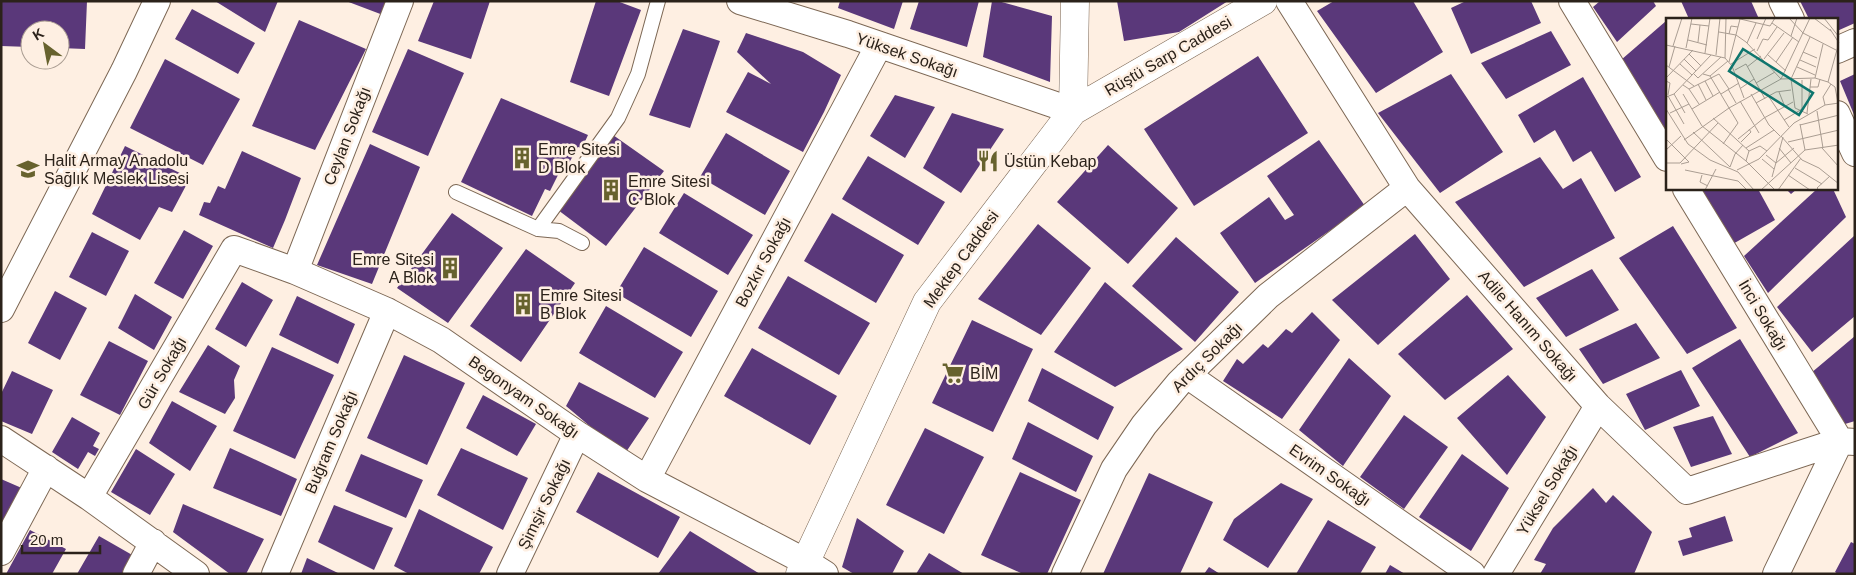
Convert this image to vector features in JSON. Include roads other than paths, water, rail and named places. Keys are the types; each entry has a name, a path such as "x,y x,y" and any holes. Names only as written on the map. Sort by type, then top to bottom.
{"street":[{"path":"1,309 124,71 157,1"},
{"name":"Ceylan Sokağı","path":"295,271 400,1"},
{"name":"Yüksek Sokağı","path":"740,1 848,34 1073,111"},
{"path":"1073,111 1075,1"},
{"name":"Rüştü Sarp Caddesi","path":"1073,111 1263,1"},
{"name":"Adile Hanım Sokağı","path":"1289,1 1407,188 1598,406 1687,490 1848,441"},
{"path":"1572,1 1666,156"},
{"path":"1782,1 1790,18"},
{"path":"1838,50 1855,42"},
{"name":"Bozkır Sokağı","path":"647,479 879,45"},
{"name":"Mektep Caddesi","path":"810,570 927,302 1073,111"},
{"path":"1838,116 1855,153"},
{"name":"Ardıç Sokağı","path":"1065,574 1114,469 1144,425 1187,375 1268,296 1407,188"},
{"name":"İnci Sokağı","path":"1687,190 1848,441"},
{"name":"Begonyam Sokağı","path":"234,248 295,271 387,310 441,340 577,434 647,479 810,570"},
{"name":"Gür Sokağı","path":"89,497 234,248"},
{"name":"Buğram Sokağı","path":"276,574 387,310"},
{"name":"Evrim Sokağı","path":"1187,375 1472,574"},
{"name":"Yüksel Sokağı","path":"1496,574 1598,406"},
{"name":"Şimşir Sokağı","path":"510,574 577,434"},
{"path":"1,439 89,497 196,574"},
{"path":"1776,574 1848,441"},
{"path":"1,552 46,468"},
{"path":"136,574 153,542"}],"lane":[{"path":"538,229 618,118 638,74 658,1"},
{"path":"456,192 538,229 559,230 582,243"}],"place":[{"name":"Emre Sitesi D Blok","path":"522,158"},
{"name":"Üstün Kebap","path":"988,161"},
{"name":"Halit Armay Anadolu Sağlık Meslek Lisesi","path":"28,169"},
{"name":"Emre Sitesi C Blok","path":"611,190"},
{"name":"Emre Sitesi A Blok","path":"450,268"},
{"name":"Emre Sitesi B Blok","path":"523,304"},
{"name":"BİM","path":"953,373"}]}
